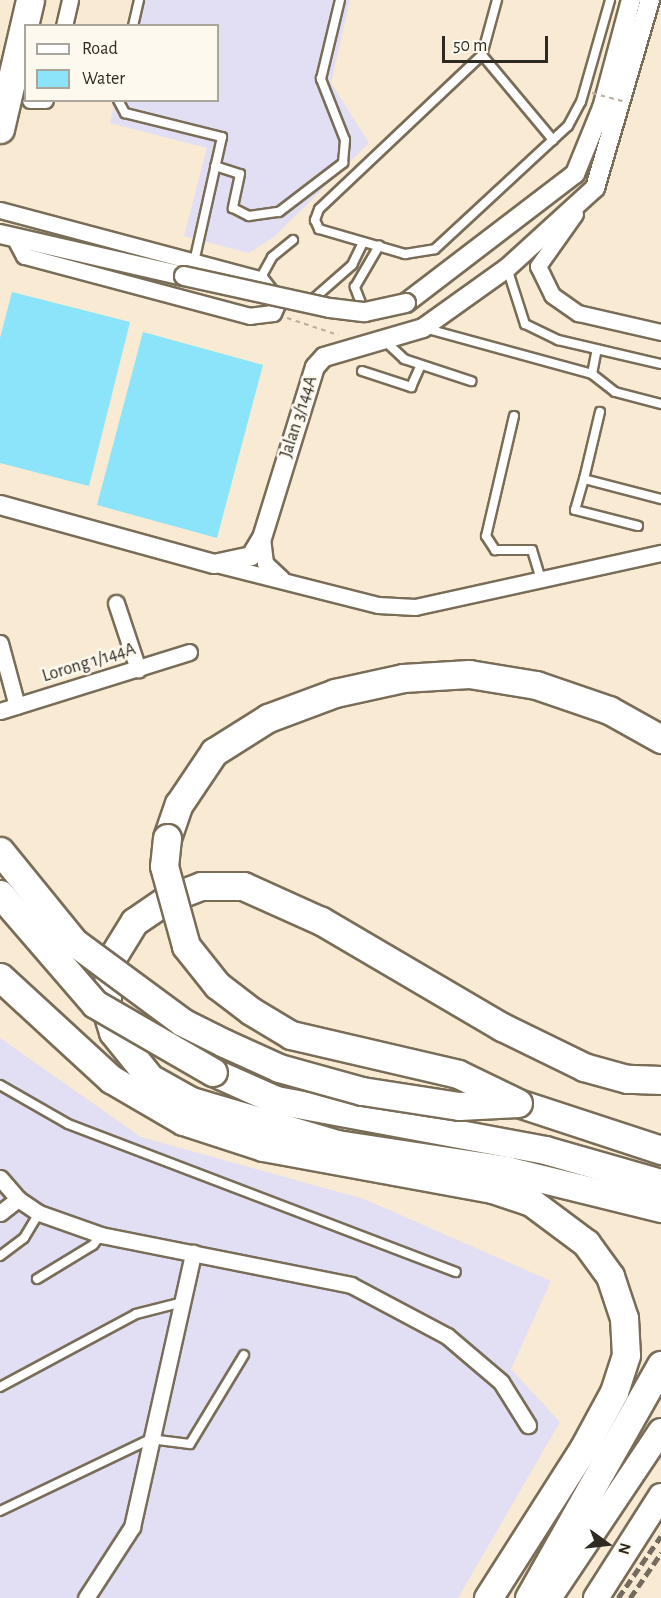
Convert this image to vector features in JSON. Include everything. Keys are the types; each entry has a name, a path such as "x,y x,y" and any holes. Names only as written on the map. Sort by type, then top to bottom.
{"highway":[{"path":"28,24 32,0"},
{"path":"26,24 32,0"},
{"path":"0,129 24,32"},
{"path":"0,144 24,43"},
{"path":"661,739 609,710 536,685 469,674 403,678 335,693 268,718 214,752 178,804 166,838 164,866 186,946 217,985 251,1011 291,1035 458,1074 518,1103 661,1150"},
{"path":"0,851 74,942 182,1022 224,1043 279,1068 362,1091 459,1106 518,1103"},
{"path":"661,1080 627,1078 584,1067 543,1048 269,895 222,883 201,886 151,908 120,939 110,961 106,988 113,1032 150,1078 191,1101 337,1144 506,1170 661,1208"},
{"path":"0,894 95,1004 160,1045 276,1100 545,1150 661,1183"},
{"path":"0,977 111,1079 183,1121 263,1147 492,1190 531,1202 586,1243 610,1276 624,1318 626,1355 614,1392 583,1449 488,1598"},
{"path":"529,1598 655,1376"},
{"path":"549,1598 661,1431"},
{"path":"600,1593 661,1496"},
{"path":"600,1593 661,1524"}],"street":[{"path":"23,0 1,97 24,99"},
{"path":"64,24 70,0"},
{"path":"0,210 307,303 365,312 406,303 575,174 589,148 631,0"},
{"path":"650,0 595,188 542,254 540,275 552,296 578,313 661,332"},
{"name":"Jalan 3/144A","path":"0,505 214,564 251,556 262,538 315,367 332,351 357,345 386,342 423,327 507,268 595,188"},
{"path":"7,235 189,269 260,279 276,294 273,313 250,316 24,256 7,235"},
{"path":"262,538 265,562 284,580"},
{"path":"214,564 378,605 415,607 541,582 661,553"},
{"path":"116,603 138,669"},
{"path":"0,643 17,706"},
{"name":"Lorong 1/144A","path":"0,711 189,652"},
{"path":"0,1178 18,1199 39,1213 101,1234 351,1285 447,1336 501,1382 528,1425"},
{"path":"0,1213 18,1199"},
{"path":"86,1598 132,1527 193,1253"}],"lane":[{"path":"133,24 139,0"},
{"path":"215,166 240,174 233,208 249,216 279,212 343,163 345,140 321,79 340,0"},
{"path":"497,0 482,55 319,209 319,229 405,254 435,249 553,140 581,102 610,0"},
{"path":"598,43 618,49"},
{"path":"482,55 553,140"},
{"path":"119,102 125,113 222,137 189,269"},
{"path":"260,279 272,257 293,240"},
{"path":"307,303 346,273 363,242"},
{"path":"365,312 356,287 379,246"},
{"path":"507,268 525,324 597,349 661,364"},
{"path":"423,327 592,374 615,392 661,404"},
{"path":"386,342 404,359 471,381"},
{"path":"592,374 597,349"},
{"path":"362,371 411,387 421,365"},
{"path":"600,412 575,510 638,526"},
{"path":"514,416 486,536 495,550 532,550 541,582"},
{"path":"584,479 661,499"},
{"path":"0,1085 68,1124 456,1272"},
{"path":"0,1256 24,1238 39,1213"},
{"path":"37,1279 93,1245 101,1234"},
{"path":"0,1387 136,1314 183,1302"},
{"path":"0,1511 150,1439 190,1444 244,1355"}],"path":[{"path":"592,93 626,102"},
{"path":"273,313 357,345"}],"shaded area":[{"path":"138,0 350,0 331,83 369,143 275,236 249,253 184,236 207,148 110,123 115,102 219,102 219,24 132,24"},
{"path":"0,1038 141,1137 364,1199 551,1281 511,1369 560,1422 458,1598 0,1598"}],"water":[{"path":"12,292 130,322 89,486 0,463 0,338"},
{"path":"143,332 263,365 217,538 97,505"}],"railway":[{"path":"618,1598 661,1536"},
{"path":"630,1598 661,1553"}]}
